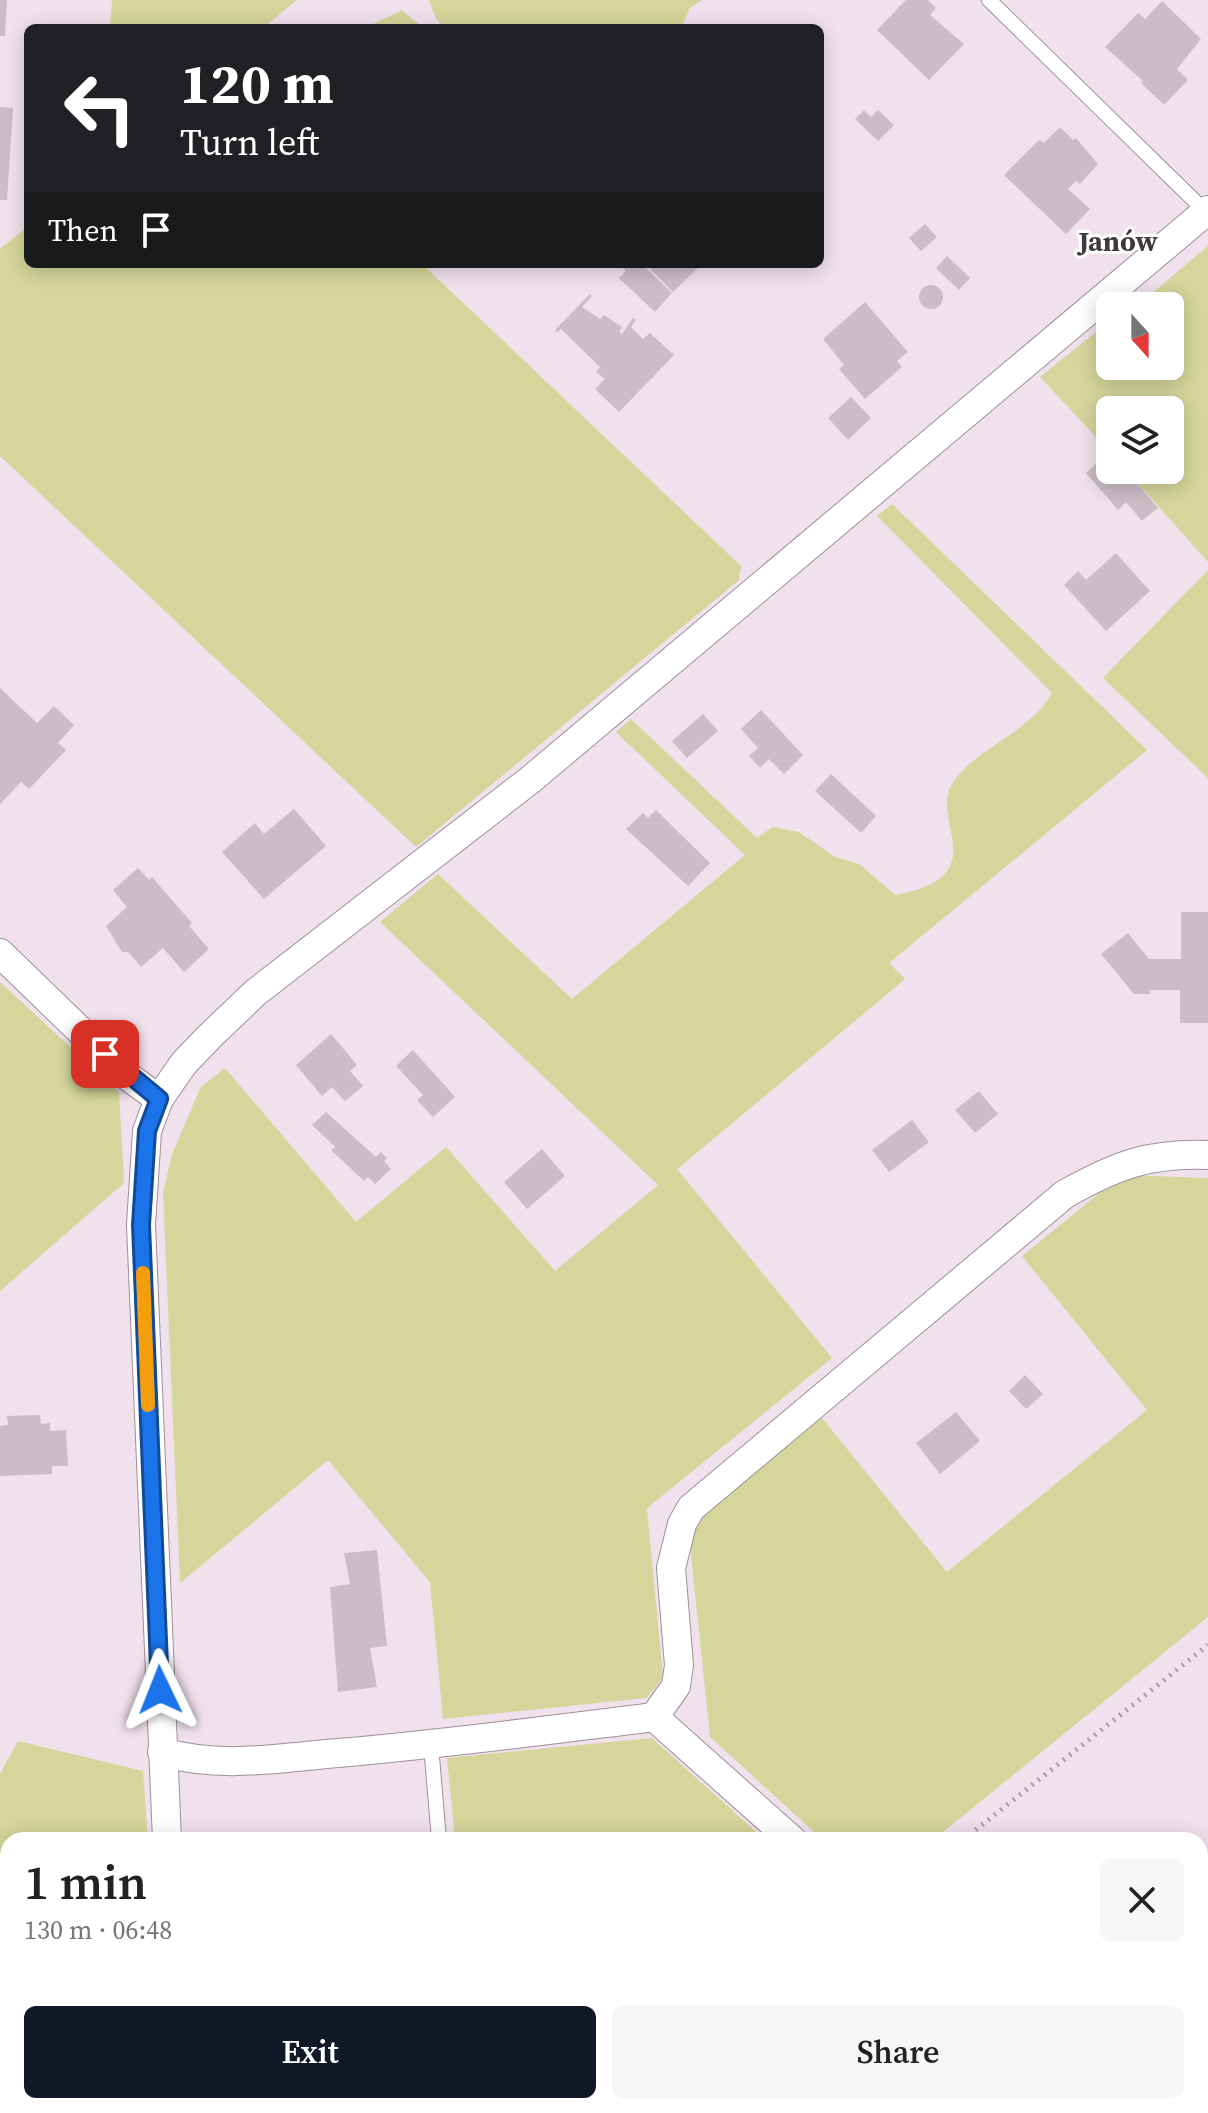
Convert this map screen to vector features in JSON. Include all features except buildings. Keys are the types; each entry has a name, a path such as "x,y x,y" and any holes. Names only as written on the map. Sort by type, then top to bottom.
{"street":[{"path":"167,1832 141,1225 147,1131 159,1099 184,1063 255,993 530,780 1207,211"},
{"path":"0,953 126,1075 159,1099"},
{"path":"162,1752 198,1762 222,1762 431,1745 654,1717 676,1686 679,1665 671,1568 682,1524 691,1508 1065,1194 1135,1160 1166,1154 1208,1155"},
{"path":"654,1717 783,1832"}],"lane":[{"path":"989,0 1207,211"},
{"path":"431,1745 438,1832"}],"path":[{"path":"973,1832 1208,1645"}],"green space":[{"path":"112,0 297,0 268,24 110,24"},
{"path":"429,0 702,0 690,8 683,24 441,24"},
{"path":"402,10 418,24 373,24"},
{"path":"24,229 24,268 426,268 741,566 739,580 416,847 0,456 0,249"},
{"path":"1208,246 1208,562 1138,484 1184,484 1184,396 1096,396 1096,437 1040,377 1096,332 1096,380 1184,380 1184,292 1154,292"},
{"path":"892,504 1147,750 889,963 905,979 677,1169 832,1358 647,1508 663,1677 647,1698 443,1719 430,1582 328,1460 180,1583 163,1193 172,1154 201,1087 225,1068 356,1222 446,1147 555,1271 658,1185 380,922 438,874 572,999 745,855 616,732 631,719 757,838 773,827 799,832 835,857 859,864 895,895 926,887 944,875 952,861 947,798 952,784 974,760 1030,720 1052,693 877,516"},
{"path":"1208,570 1208,778 1103,678"},
{"path":"0,982 119,1092 124,1183 0,1291"},
{"path":"1122,1175 1208,1178 1208,1617 943,1832 814,1832 710,1737 688,1526 822,1418 947,1572 1147,1410 1022,1256"},
{"path":"652,1738 756,1832 454,1832 447,1758"},
{"path":"18,1741 143,1771 147,1832 0,1832 0,1774"}],"slow traffic":[{"path":"143,1273 148,1405"}],"district":[{"name":"Janów","path":"1118,241"}],"route":[{"path":"105,1054 126,1075 159,1099 147,1131 141,1225 160,1690"}]}
